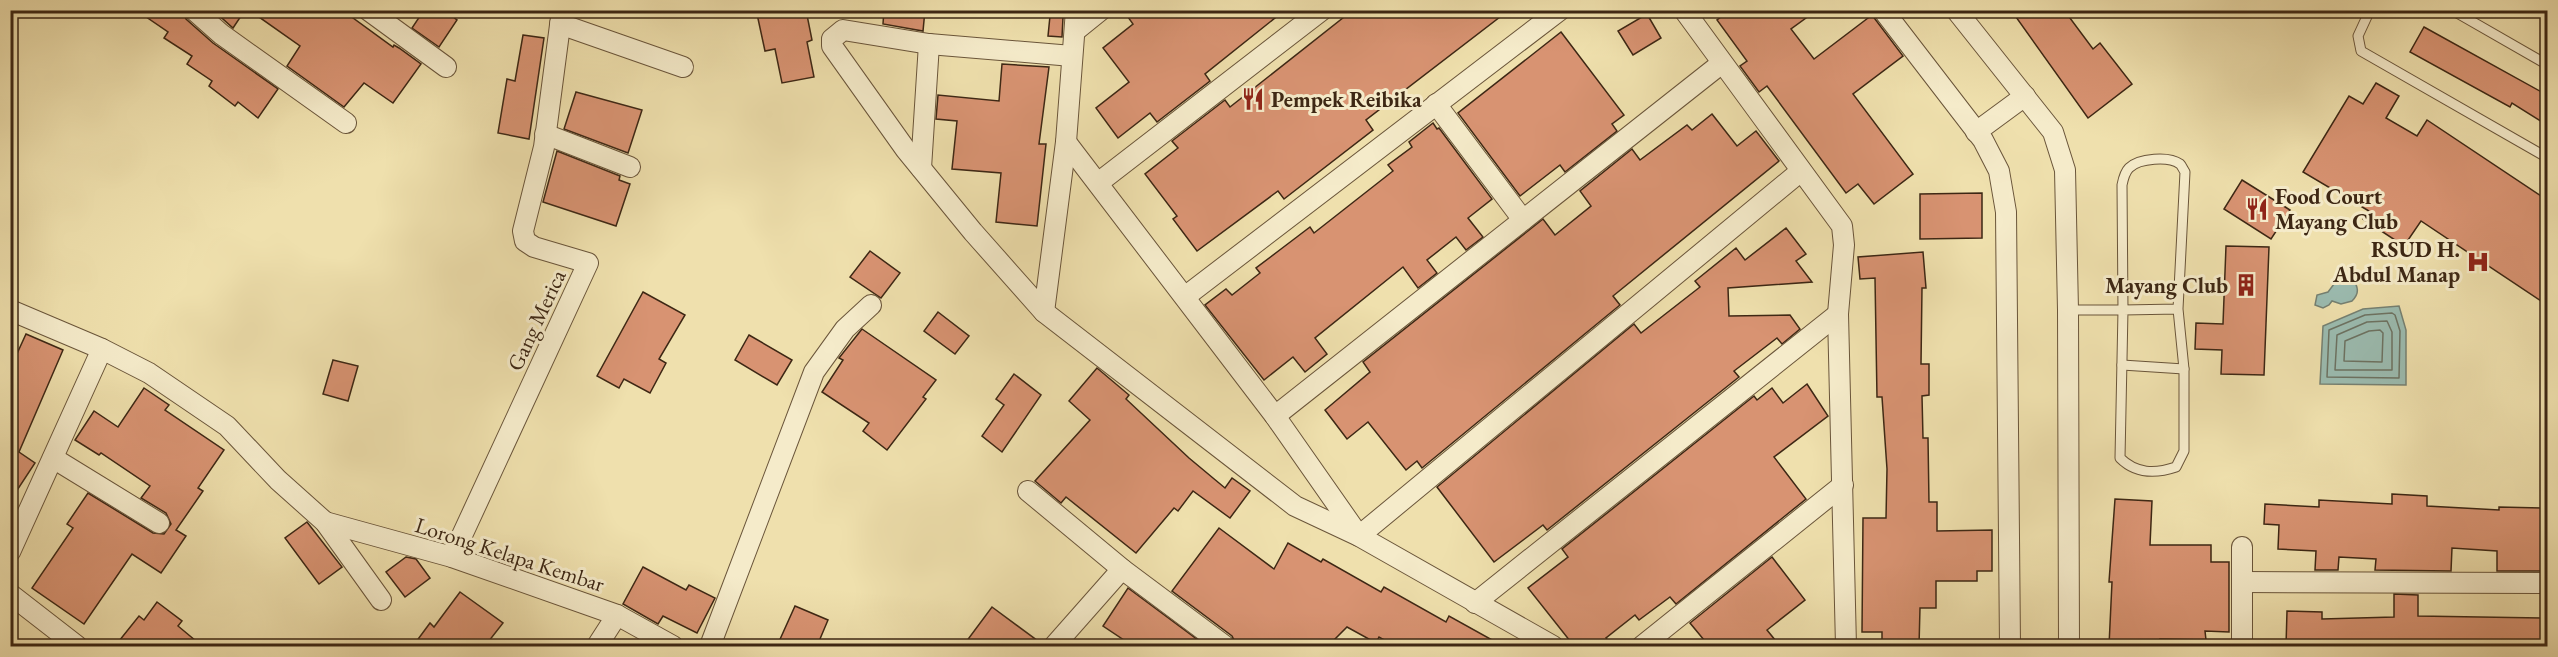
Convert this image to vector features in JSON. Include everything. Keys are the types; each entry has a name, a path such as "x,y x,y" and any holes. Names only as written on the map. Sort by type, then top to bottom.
{"street":[{"path":"194,10 220,34 346,123"},
{"path":"368,10 446,67"},
{"path":"1044,312 1066,142 1076,10"},
{"path":"1075,31 1101,10"},
{"path":"1098,183 1322,10"},
{"path":"1186,296 1560,10"},
{"path":"1883,10 1976,132 1999,171 2006,212 2010,646"},
{"path":"1956,10 2053,132 2065,170 2068,310 2069,646"},
{"path":"1688,12 1722,63 1842,226 1844,245 1838,314 1846,646"},
{"name":"Gang Merica","path":"452,557 588,263 534,247 525,241 523,231 545,134 561,17 683,67"},
{"path":"1072,56 929,44 843,30 832,39 832,46 854,80 921,168 1044,312 1295,506 1359,536 1553,646"},
{"path":"921,168 929,44"},
{"path":"1275,416 1722,63"},
{"path":"1976,132 2025,96"},
{"path":"1436,104 1523,220"},
{"path":"545,134 630,167"},
{"path":"1066,142 1186,296 1275,416 1359,536"},
{"path":"1359,536 1801,171"},
{"path":"710,646 814,372 844,330 871,305"},
{"name":"Lorong Kelapa Kembar","path":"10,310 102,349 149,373 227,426 278,480 325,522 381,600"},
{"path":"1475,603 1838,314"},
{"path":"10,552 102,349"},
{"path":"53,458 159,523"},
{"path":"1642,646 1843,485"},
{"path":"1028,491 1122,569 1226,646"},
{"name":"Lorong Kelapa Kembar","path":"325,522 452,557 617,615 673,646"},
{"path":"2242,547 2242,646"},
{"path":"1054,646 1122,569"},
{"path":"2242,582 2547,583"},
{"path":"10,594 77,646"},
{"path":"597,646 617,615"}],"lane":[{"path":"2370,10 2358,36 2361,51 2547,158"},
{"path":"2452,10 2547,65"},
{"path":"2145,160 2168,160 2180,164 2185,172 2178,309 2184,369 2184,451 2176,467 2165,471 2130,468 2120,458 2124,310 2122,185 2130,167 2145,160"},
{"path":"2068,310 2178,309"},
{"path":"2122,365 2184,369"}],"water":[{"path":"2344,277 2353,279 2357,287 2357,293 2352,301 2341,304 2332,301 2323,308 2315,305 2317,295 2328,292 2337,280"},
{"path":"2399,306 2406,330 2406,385 2320,384 2323,326 2363,309"}],"building":[{"path":"136,10 182,10 186,19 213,43 278,89 258,118 238,102 235,106 209,86 212,81 187,64 192,56 164,38 168,32"},
{"path":"213,10 245,10 233,28"},
{"path":"249,10 342,10 421,64 393,103 364,83 344,107 287,66 300,46"},
{"path":"424,10 444,10 457,20 439,47 412,28"},
{"path":"772,10 806,10 812,40 807,42 814,77 782,83 775,49 765,51 757,14"},
{"path":"884,10 925,10 923,31 883,24"},
{"path":"1123,10 1285,10 1205,74 1210,81 1157,122 1150,113 1118,138 1096,108 1129,82 1103,48 1133,24"},
{"path":"1353,10 1509,10 1366,120 1373,130 1284,199 1278,191 1197,251 1173,219 1177,216 1145,174 1178,148 1172,141 1225,100 1230,107"},
{"path":"1730,10 1817,10 1791,29 1814,59 1872,15 1903,56 1853,94 1913,174 1874,204 1858,184 1846,193 1767,86 1759,92 1740,66 1747,61 1717,20"},
{"path":"2011,10 2064,10 2093,49 2100,43 2132,84 2088,118"},
{"path":"1647,14 1661,38 1633,55 1618,31"},
{"path":"1050,16 1063,17 1062,37 1048,36"},
{"path":"2424,27 2547,95 2547,125 2512,103 2510,107 2410,52"},
{"path":"1561,32 1624,115 1612,124 1617,131 1565,172 1560,165 1520,196 1458,113"},
{"path":"523,35 544,38 529,139 498,133 507,79 515,81"},
{"path":"1002,64 1049,67 1039,144 1046,144 1037,226 996,222 1001,173 952,169 957,121 936,119 938,95 999,101"},
{"path":"2376,83 2399,96 2386,118 2417,136 2427,120 2547,200 2547,305 2421,221 2404,246 2363,219 2369,211 2303,172 2349,96 2363,104"},
{"path":"576,92 642,110 628,153 564,129"},
{"path":"1712,114 1737,146 1756,131 1779,161 1613,296 1620,305 1422,468 1417,461 1406,470 1368,422 1347,439 1325,410 1370,372 1363,362 1543,219 1555,235 1591,206 1580,191 1632,149 1640,160 1687,125 1692,130"},
{"path":"1433,123 1492,199 1468,218 1483,237 1466,250 1456,237 1427,260 1437,273 1418,288 1403,267 1315,338 1327,354 1305,372 1293,357 1264,380 1205,305 1226,289 1232,295 1260,273 1256,268 1310,227 1314,233 1393,171 1388,165 1412,147 1409,142"},
{"path":"557,151 620,176 619,180 630,184 616,226 543,202"},
{"name":"Food Court Mayang Club","path":"2242,180 2290,210 2271,239 2224,209"},
{"path":"1982,193 1982,238 1920,239 1920,194"},
{"path":"1786,228 1806,254 1796,261 1812,282 1728,288 1729,316 1790,315 1800,329 1782,344 1777,338 1734,371 1739,377 1547,530 1543,525 1494,562 1437,487 1634,324 1641,333 1700,287 1695,281 1736,248 1745,260"},
{"name":"Mayang Club","path":"2226,246 2269,247 2264,375 2221,374 2222,350 2195,349 2196,323 2223,324"},
{"path":"870,251 900,273 881,298 850,277"},
{"path":"1923,252 1926,288 1922,288 1921,364 1929,364 1929,395 1922,396 1923,438 1928,438 1929,502 1937,502 1937,531 1992,530 1992,571 1977,571 1977,581 1936,581 1936,608 1920,608 1919,646 1882,646 1882,632 1862,632 1863,518 1886,518 1887,469 1882,397 1877,397 1875,278 1860,279 1858,257"},
{"path":"643,292 685,315 659,359 666,363 650,393 624,379 619,388 597,376"},
{"path":"938,312 969,336 955,354 924,331"},
{"path":"862,329 936,380 923,397 926,399 887,450 863,431 869,423 822,392 843,360 839,358"},
{"path":"26,334 63,350 19,452 35,463 10,501 10,369"},
{"path":"749,335 792,360 777,385 735,360"},
{"path":"333,360 358,366 348,401 323,394"},
{"path":"1097,368 1129,395 1126,399 1225,488 1232,478 1250,491 1230,518 1193,491 1178,511 1174,508 1136,553 1066,497 1061,503 1035,481 1090,420 1069,401"},
{"path":"1014,374 1041,395 1002,452 982,436 1004,405 996,399"},
{"path":"1807,384 1828,416 1774,457 1806,499 1676,604 1670,597 1639,620 1635,615 1606,638 1612,646 1574,646 1528,588 1568,557 1562,549 1754,396 1757,400 1772,388 1783,403"},
{"path":"144,388 169,405 165,410 224,450 198,488 203,491 176,530 186,536 161,573 132,554 84,624 32,588 73,528 67,524 88,493 153,533 164,534 171,524 166,513 141,498 150,486 101,453 99,455 75,440 94,411 118,427"},
{"path":"2392,494 2427,496 2427,506 2499,510 2499,507 2547,508 2547,571 2497,571 2497,551 2452,548 2451,571 2375,570 2376,559 2339,557 2338,570 2315,570 2316,551 2278,549 2279,525 2264,524 2265,504 2319,507 2319,500 2392,504"},
{"path":"2115,499 2152,501 2150,545 2211,545 2211,562 2229,562 2229,632 2205,631 2206,640 2160,639 2159,646 2109,646 2112,582 2109,582"},
{"path":"307,522 342,567 319,584 285,538"},
{"path":"1219,528 1274,569 1288,543 1321,562 1323,559 1381,592 1384,587 1446,622 1449,616 1503,646 1395,646 1379,637 1376,643 1347,627 1328,646 1237,646 1232,636 1172,591"},
{"path":"406,557 416,559 430,578 405,597 386,572"},
{"path":"1772,557 1805,600 1767,630 1780,646 1709,646 1690,623"},
{"path":"643,567 686,590 689,585 715,598 697,633 663,616 658,624 623,604"},
{"path":"1128,588 1206,646 1133,646 1103,626"},
{"path":"460,592 503,623 485,646 413,646 430,623 434,627"},
{"path":"2394,594 2418,595 2418,616 2547,618 2547,646 2286,646 2287,611 2322,612 2322,619 2394,617"},
{"path":"157,602 182,621 178,626 202,646 115,646 139,616 144,620"},
{"path":"795,606 828,620 817,646 777,646"},
{"path":"992,607 1042,644 1042,646 963,646"}],"place":[{"name":"Pempek Reibika","path":"1253,99"},
{"name":"Food Court Mayang Club","path":"2257,209"},
{"name":"RSUD H. Abdul Manap","path":"2478,262"},
{"name":"Mayang Club","path":"2246,285"}]}
